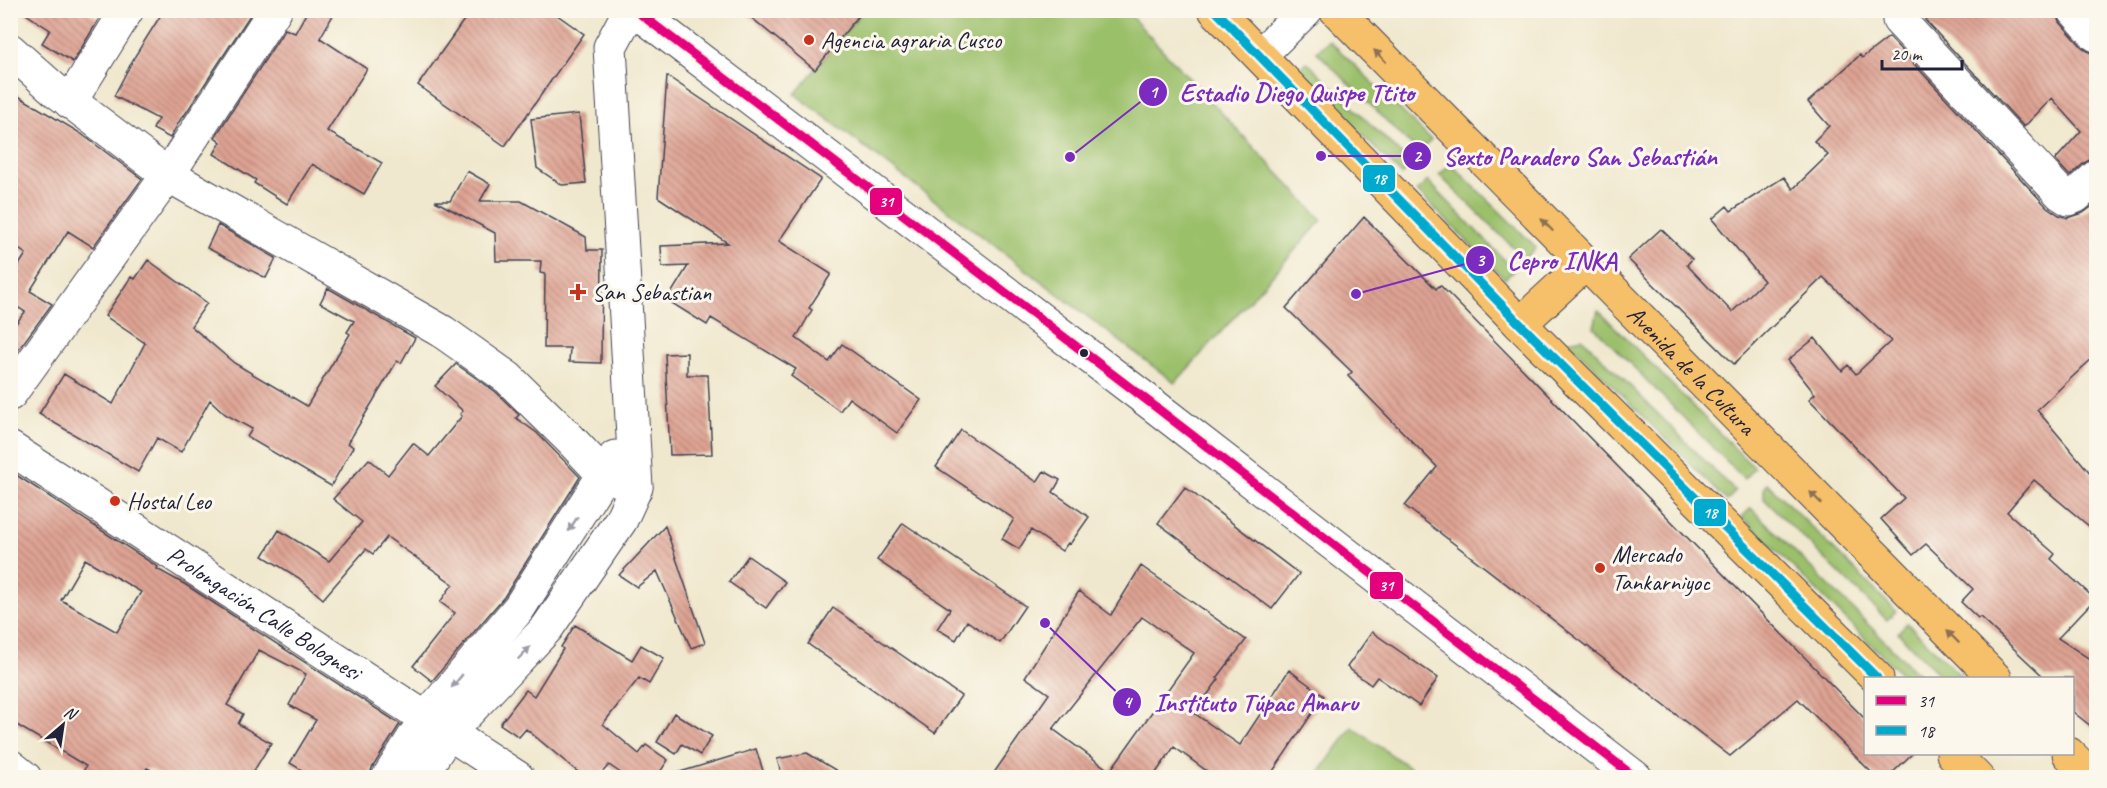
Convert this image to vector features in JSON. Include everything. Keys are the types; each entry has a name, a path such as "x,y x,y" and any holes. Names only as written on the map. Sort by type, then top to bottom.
{"highway":[{"path":"1215,10 1520,324 1876,677"},
{"name":"Avenida de la Cultura","path":"1336,10 1994,677"},
{"path":"1520,324 1585,264"},
{"path":"1955,755 1977,777"},
{"path":"2071,755 2093,777"}],"street":[{"path":"70,102 127,10"},
{"path":"10,394 168,175 275,10"},
{"path":"388,777 438,725 547,628 621,519 636,487 610,47 633,10 1167,415 1636,777"},
{"path":"1260,55 1306,10"},
{"path":"1900,10 1899,20 2061,194 2069,199 2076,196 2097,177"},
{"path":"2074,10 2097,35"},
{"path":"10,50 70,102 168,175 443,332 508,378 603,474 636,487"},
{"path":"419,777 438,725 519,608 592,495 603,474 632,433"},
{"name":"Prolongación Calle Bolognesi","path":"10,448 518,777"},
{"path":"519,608 547,628"},
{"path":"10,766 26,777"}],"green space":[{"path":"863,11 1126,11 1322,220 1175,383 795,94"},
{"path":"1329,40 1431,140 1419,153 1317,52"},
{"path":"1307,62 1412,165 1402,175 1298,71"},
{"path":"1451,164 1536,247 1525,259 1439,175"},
{"path":"1428,181 1514,270 1505,279 1417,191"},
{"path":"1598,310 1754,468 1744,479 1594,327"},
{"path":"1582,338 1735,491 1727,501 1568,341"},
{"path":"1767,483 1896,611 1887,620 1764,499 1764,487"},
{"path":"1751,508 1921,677 1904,677 1742,517"},
{"path":"1907,623 1962,677 1942,677 1898,633"},
{"path":"1352,727 1413,770 1408,777 1316,777"}],"building":[{"path":"20,10 86,10 99,19 73,62 42,43 50,30"},
{"path":"164,10 252,12 170,138 153,129 158,119 114,96 135,56"},
{"path":"308,10 336,10 320,38 367,69 327,131 382,163 364,194 312,164 287,204 254,183 256,180 214,154 221,142 215,137 285,29 295,33"},
{"path":"471,10 550,10 584,34 505,146 418,85"},
{"name":"Agencia agraria Cusco","path":"742,10 863,10 815,70"},
{"path":"1934,10 2056,10 2060,22 2082,47 2089,52 2097,53 2097,159 2084,163 2070,176 2055,160 2081,131 2052,98 2024,127 1925,20"},
{"path":"1889,37 2047,207 2068,218 2083,213 2094,205 2097,208 2097,354 2037,410 2097,481 2097,533 2034,480 2007,512 2055,554 2051,559 2095,599 2058,638 2097,664 2097,731 2074,713 2074,677 2044,677 1961,602 1973,589 1926,544 1913,555 1881,519 1904,498 1809,399 1815,394 1788,360 1815,338 1842,371 1848,365 1856,374 1891,341 1823,277 1734,364 1628,259 1661,229 1692,259 1687,265 1732,312 1764,281 1712,219 1727,206 1731,211 1784,177 1793,189 1828,155 1814,141 1829,126 1808,102 1860,55 1862,58"},
{"path":"667,76 821,179 779,241 831,274 809,308 812,310 796,338 829,362 842,344 921,400 897,433 849,398 840,411 791,376 796,369 711,318 707,325 667,300 688,266 662,267 661,246 728,243 658,197"},
{"path":"10,91 80,133 142,179 93,247 68,231 30,291 52,304 10,361 10,331 25,312 19,308 10,321 10,279 26,254 10,243"},
{"path":"579,114 586,183 562,185 537,168 531,119"},
{"path":"467,171 490,184 480,201 521,201 586,237 587,250 602,250 601,363 569,362 570,348 544,348 545,274 540,273 541,261 496,261 495,233 435,201 450,201"},
{"name":"Mercado Tankarniyoc","path":"1364,217 1436,289 1440,285 1864,718 1864,755 1911,755 1888,777 1876,777 1798,699 1730,756 1405,506 1437,467 1348,376 1352,372 1286,308"},
{"path":"218,225 276,258 266,278 207,248"},
{"path":"148,260 207,303 191,326 234,363 307,406 350,334 347,332 354,321 320,303 328,288 415,338 401,363 397,361 348,443 353,447 331,486 247,437 252,429 225,414 210,400 181,452 157,438 138,472 39,414 64,374 113,404 145,343 105,316 131,277 135,279"},
{"path":"687,353 687,375 708,375 712,454 670,455 665,354"},
{"path":"456,364 496,392 519,415 516,418 537,433 580,477 504,597 432,681 413,666 455,613 440,602 453,584 387,537 373,554 366,549 323,599 299,578 263,556 279,530 329,561 362,522 333,499 369,459 388,475 413,443 429,456 462,416 460,414 463,411 435,386"},
{"path":"961,430 1037,482 1044,471 1060,480 1053,492 1089,517 1070,544 1068,543 1062,551 1031,530 1019,549 1002,539 1014,519 936,467"},
{"path":"10,471 158,567 157,569 186,585 400,724 372,768 369,777 313,777 290,763 316,720 289,705 306,674 259,650 227,705 243,714 238,724 271,743 250,777 165,777 147,768 142,777 80,777 86,766 10,721","holes":["85,559 141,592 117,632 61,600"]},
{"path":"1185,487 1299,574 1272,609 1158,523"},
{"path":"903,523 1025,606 1000,643 967,621 956,640 937,629 950,609 877,560"},
{"path":"665,526 705,643 691,648 657,571 637,587 619,575"},
{"path":"748,556 785,582 766,608 729,582"},
{"path":"1141,566 1246,640 1194,713 1240,745 1289,670 1324,696 1269,777 1215,777 1174,747 1153,777 991,777 1049,694 1025,677 1079,591 1111,615","holes":["1142,617 1194,653 1110,771 1053,729"]},
{"path":"833,608 961,696 935,733 808,644"},
{"path":"575,625 632,660 641,645 664,658 649,684 639,678 603,724 639,754 646,745 668,760 660,772 667,777 624,777 609,765 598,777 584,777 526,729 519,737 500,724 526,690 534,696"},
{"path":"1372,632 1438,678 1419,706 1377,677 1371,685 1347,667"},
{"path":"674,713 712,736 700,755 682,744 676,754 657,742"},
{"path":"756,749 765,777 681,777 680,772"},
{"path":"807,753 847,777 782,777 777,759"}],"transit line":[{"name":"31","path":"635,10 1157,408 1636,778"},
{"name":"18","path":"1215,10 1520,324 1876,677"}],"place":[{"name":"Agencia agraria Cusco","path":"809,40"},
{"name":"Sexto Paradero San Sebastián","path":"1321,156"},
{"name":"Estadio Diego Quispe Ttito","path":"1070,157"},
{"name":"San Sebastian","path":"578,292"},
{"name":"Cepro INKA","path":"1356,294"},
{"name":"Hostal Leo","path":"115,501"},
{"name":"Mercado Tankarniyoc","path":"1600,568"},
{"name":"Instituto Túpac Amaru","path":"1045,623"}]}
